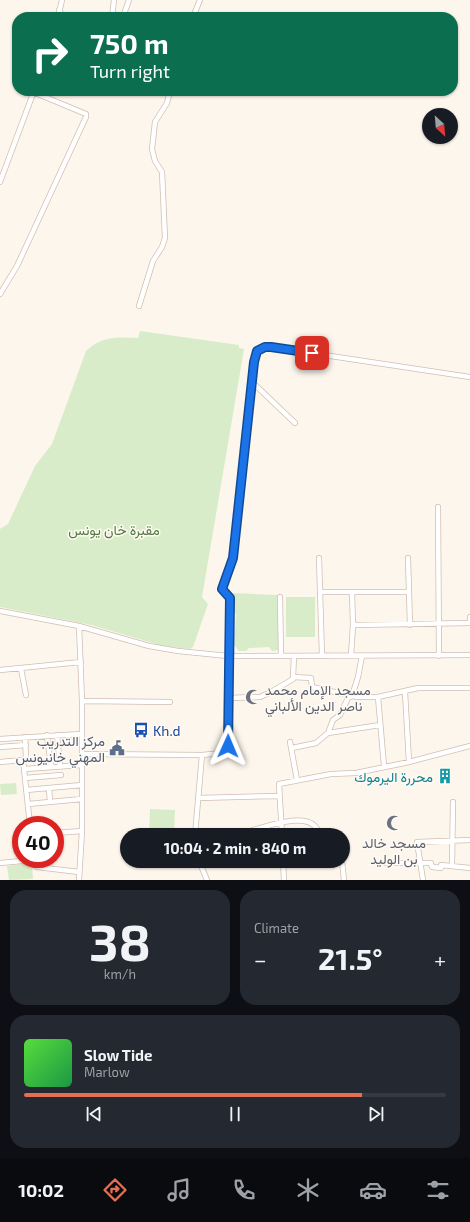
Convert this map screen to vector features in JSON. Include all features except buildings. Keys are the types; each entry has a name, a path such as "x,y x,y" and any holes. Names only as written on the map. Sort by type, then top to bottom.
{"street":[{"path":"59,10 62,0"},
{"path":"113,12 114,0"},
{"path":"124,12 128,0"},
{"path":"195,12 200,0"},
{"path":"0,182 32,96"},
{"path":"0,294 17,266 86,117 86,114 43,96"},
{"path":"139,306 153,262 162,247 165,238 162,172 155,161 152,149 152,138 155,122 167,103 169,96"},
{"path":"82,754 202,755 222,753 228,746 228,656 230,598 222,589 233,558 254,362 257,351 265,347 271,347 470,377"},
{"path":"252,382 295,423"},
{"path":"438,507 439,656"},
{"path":"319,558 322,656"},
{"path":"408,558 410,625"},
{"path":"320,592 409,592"},
{"path":"351,656 353,625 352,592"},
{"path":"280,597 281,656"},
{"path":"0,611 79,626 149,646 178,651 228,656 470,655"},
{"path":"353,625 439,625 470,623 470,617"},
{"path":"79,626 82,701 82,832 79,880"},
{"path":"228,698 260,697 293,679 294,656"},
{"path":"292,748 316,743 328,733 333,720 340,715 348,698 352,696 358,677 362,656"},
{"path":"0,670 81,662"},
{"path":"21,669 26,695"},
{"path":"293,677 311,678 312,687 352,696 378,697 418,688 470,688"},
{"path":"405,692 409,762"},
{"path":"378,697 384,766"},
{"path":"82,701 170,702"},
{"path":"328,733 380,725"},
{"path":"0,739 25,736 81,734"},
{"path":"47,735 51,767"},
{"path":"57,735 60,766"},
{"path":"25,736 26,758 23,760 29,816"},
{"path":"290,742 297,780"},
{"path":"0,747 26,745"},
{"path":"281,828 279,784 409,762 470,746"},
{"path":"49,752 59,752"},
{"path":"196,828 202,755"},
{"path":"0,762 23,760"},
{"path":"25,769 82,765"},
{"path":"25,778 61,775"},
{"path":"26,790 82,785"},
{"path":"49,788 50,802"},
{"path":"198,798 280,796"},
{"path":"28,804 82,799"},
{"path":"452,866 454,840 453,802"},
{"path":"259,828 280,821 307,821 315,828"},
{"path":"64,833 82,832"},
{"path":"423,880 417,842 470,840"},
{"path":"0,863 12,862"},
{"path":"385,863 431,863 432,867 441,868 442,865 470,868"},
{"path":"45,868 79,872"},
{"path":"202,868 206,880"},
{"path":"283,868 284,880"},
{"path":"343,868 344,880"}],"green space":[{"name":"مقبرة خان يونس","path":"140,331 239,345 239,348 244,349 202,597 208,604 193,647 190,649 163,646 91,625 0,607 0,529 8,524 35,466 52,444 86,351 98,342 110,338 138,338"},
{"path":"233,593 278,595 279,650 272,651 269,647 249,648 246,651 239,651 234,645 236,614 234,613"},
{"path":"286,597 315,597 315,637 286,637"},
{"path":"16,783 17,794 1,795 0,784"},
{"path":"150,809 175,810 174,828 149,828"},
{"path":"12,865 12,868 32,868 33,879 9,880 7,866"}],"place":[{"name":"مسجد الإمام محمد ناصر الدين الألباني","path":"253,697"},
{"name":"Kh.d","path":"141,730"},
{"name":"مركز التدريب المهني خانيونس","path":"117,748"},
{"name":"محررة اليرموك","path":"445,776"},
{"name":"مسجد خالد بن الوليد","path":"394,823"}],"route":[{"path":"228,746 228,638 230,598 222,589 233,558 255,356 257,351 265,347 312,353"}]}
